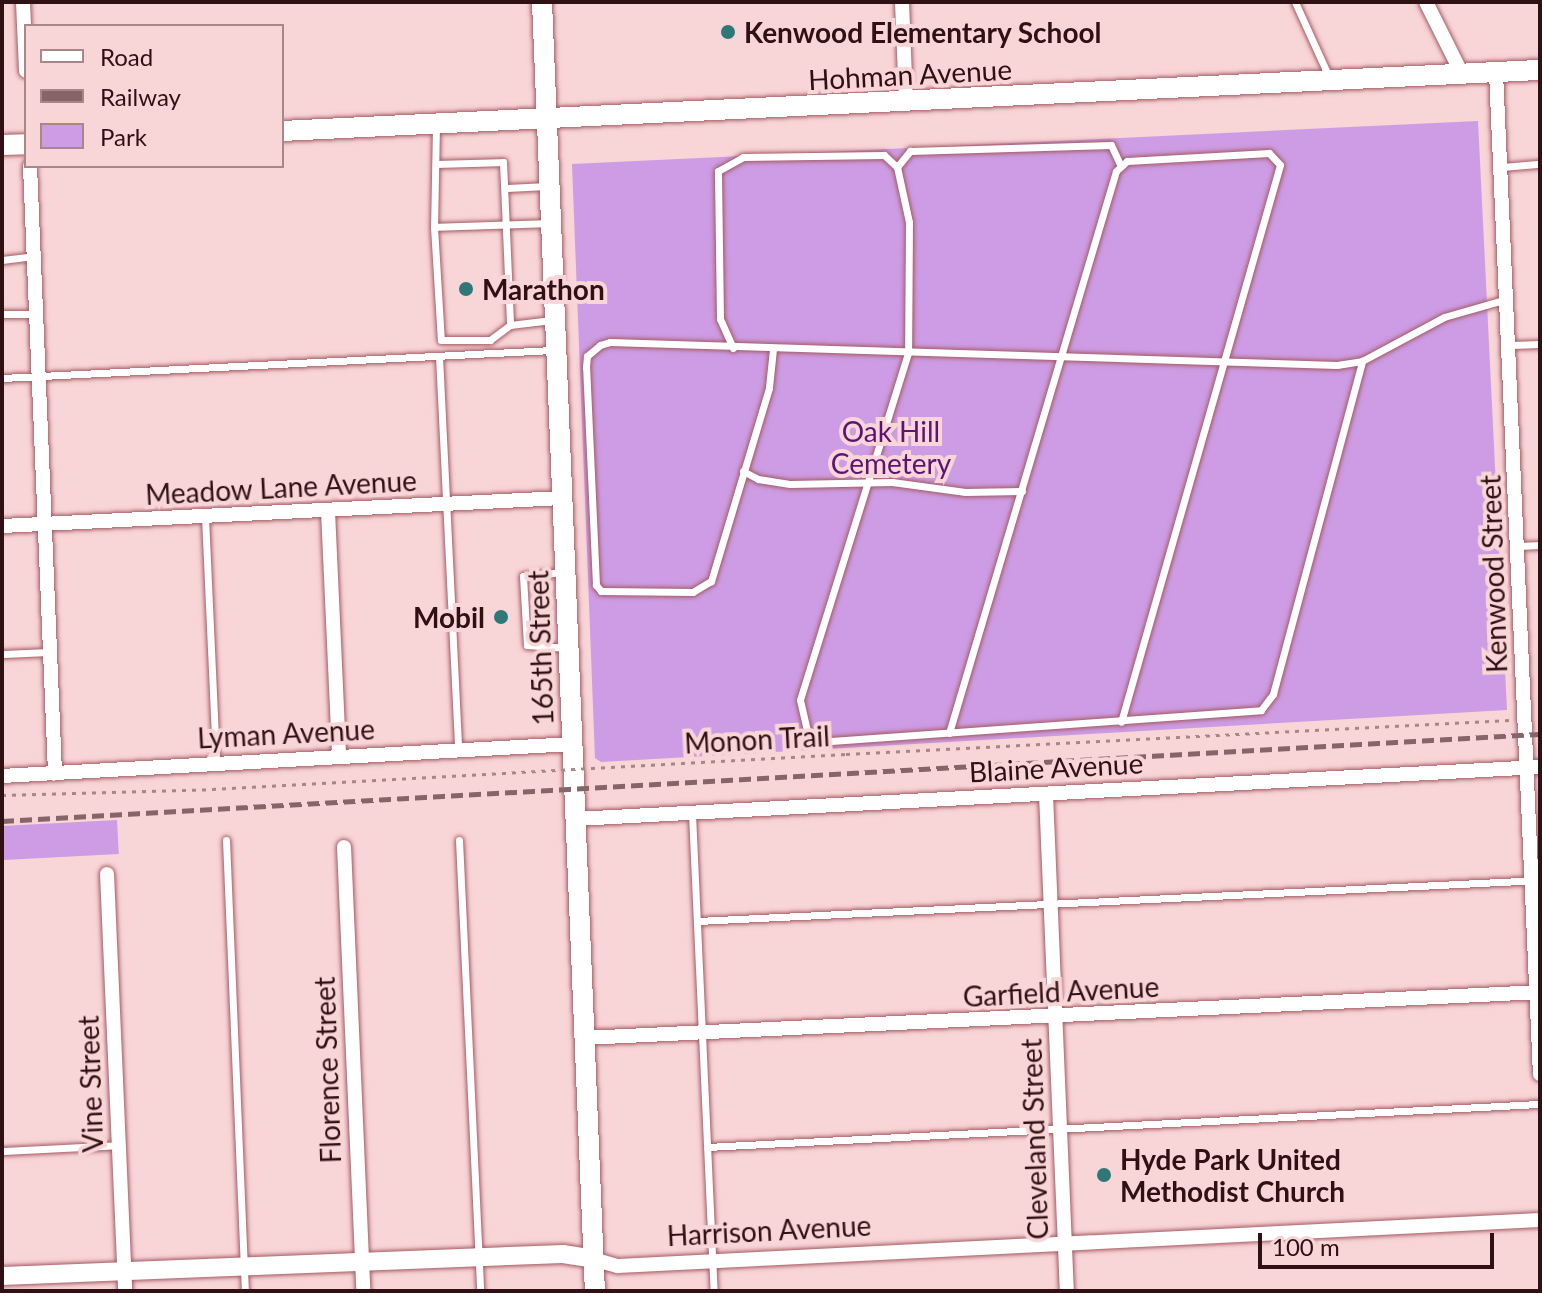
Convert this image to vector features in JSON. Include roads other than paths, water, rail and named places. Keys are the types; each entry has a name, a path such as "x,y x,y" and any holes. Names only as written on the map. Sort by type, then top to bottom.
{"main road":[{"name":"165th Street","path":"542,2 595,1291"},
{"name":"Hohman Avenue","path":"284,131 1540,70"},
{"path":"2,145 24,144"}],"street":[{"path":"23,2 24,25"},
{"path":"902,2 906,102"},
{"path":"1426,2 1462,74"},
{"name":"Kenwood Street","path":"1496,72 1533,768 1540,1074"},
{"path":"30,168 55,773"},
{"name":"Meadow Lane Avenue","path":"2,526 562,498"},
{"path":"328,511 339,756"},
{"name":"Lyman Avenue","path":"2,776 572,744"},
{"name":"Blaine Avenue","path":"576,819 1533,768"},
{"name":"Cleveland Street","path":"1046,794 1067,1291"},
{"name":"Florence Street","path":"344,847 363,1291"},
{"name":"Vine Street","path":"107,874 125,1291"},
{"name":"Garfield Avenue","path":"584,1038 1055,1018 1538,992"},
{"name":"Harrison Avenue","path":"2,1276 563,1254 618,1266 1540,1220"}],"lane":[{"path":"1295,2 1331,81"},
{"path":"436,124 439,164 434,227 441,340 490,340 510,325 554,320"},
{"path":"897,167 910,151 1097,145 1111,145 1120,164 949,733"},
{"path":"733,348 720,319 718,171 743,157 867,152 884,155 897,167 909,222 908,353 800,700 801,720 807,731 831,741 1249,715 1268,704 1362,361"},
{"path":"1120,164 1269,153 1279,159 1226,364 1121,722"},
{"path":"439,164 471,166 503,162 507,188 510,325"},
{"path":"1502,167 1540,164"},
{"path":"507,188 549,186"},
{"path":"474,213 475,226"},
{"path":"434,227 550,223"},
{"path":"2,260 34,256"},
{"path":"773,349 769,388 715,572 703,589 610,593 596,585 587,356 610,342 1305,366 1362,361 1444,317 1510,299"},
{"path":"2,314 36,314"},
{"path":"1511,345 1540,344"},
{"path":"2,378 556,350"},
{"path":"439,356 458,750"},
{"path":"743,471 771,482 869,482 965,492 1022,491"},
{"path":"205,517 216,763"},
{"path":"1519,546 1540,545"},
{"path":"565,572 523,576 527,645 568,648"},
{"path":"2,654 50,652"},
{"path":"692,812 714,1291"},
{"path":"226,840 245,1291"},
{"path":"459,840 480,1291"},
{"path":"697,921 1536,880"},
{"path":"707,1147 1540,1104"},
{"path":"2,1151 119,1145"}],"railway":[{"path":"2,821 1540,734"}],"place":[{"name":"Kenwood Elementary School","path":"728,32"},
{"name":"Marathon","path":"466,289"},
{"name":"Mobil","path":"501,617"},
{"name":"Hyde Park United Methodist Church","path":"1104,1175"}],"park label":[{"name":"Oak Hill Cemetery","path":"891,447"}]}
